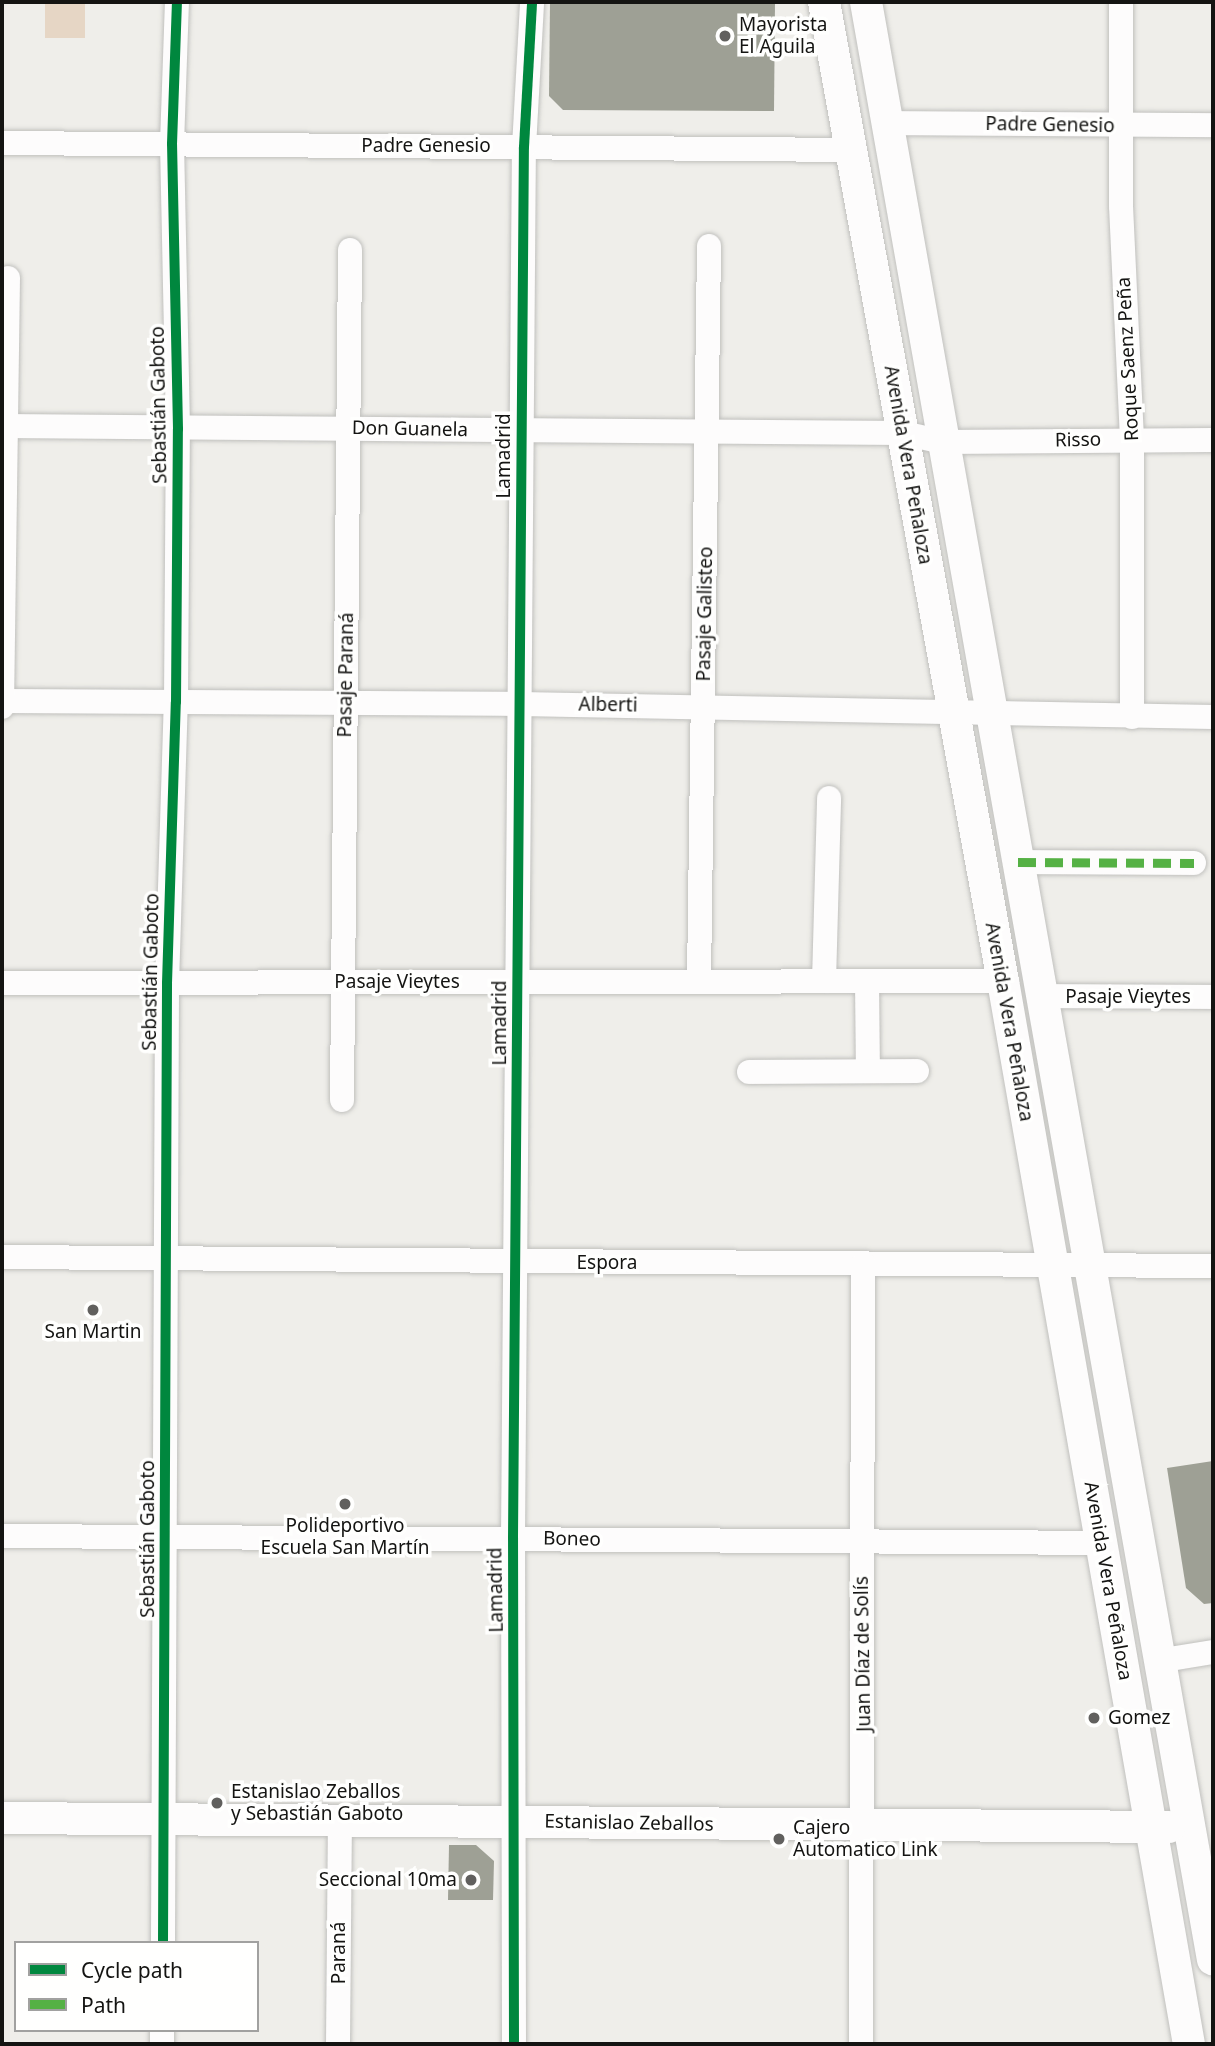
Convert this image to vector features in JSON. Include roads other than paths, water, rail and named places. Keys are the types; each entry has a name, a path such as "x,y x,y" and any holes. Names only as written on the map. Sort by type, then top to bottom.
{"main road":[{"name":"Avenida Vera Peñaloza","path":"824,2 951,710 1003,981 1189,2044"},
{"name":"Avenida Vera Peñaloza","path":"866,2 990,715 1090,1265 1164,1660 1203,1827 1213,1959"},
{"name":"Estanislao Zeballos","path":"2,1818 516,1821 865,1827 1203,1827"}],"street":[{"name":"Sebastián Gaboto","path":"163,1941 167,983 176,702 178,429 172,144 177,2"},
{"name":"Lamadrid","path":"514,2044 516,1821 513,1538 524,147 532,2"},
{"name":"Roque Saenz Peña","path":"1121,2 1121,206 1132,440 1132,717"},
{"name":"Padre Genesio","path":"888,124 1213,125"},
{"name":"Padre Genesio","path":"2,143 851,150"},
{"name":"Pasaje Galisteo","path":"699,981 709,246"},
{"name":"Pasaje Paraná","path":"342,1100 350,250"},
{"path":"2,707 3,426 8,278"},
{"name":"Don Guanela","path":"3,426 903,433 943,442"},
{"name":"Risso","path":"943,442 1213,440"},
{"name":"Alberti","path":"2,701 704,706 951,710 990,715 1213,717"},
{"path":"824,981 829,798"},
{"path":"1018,862 1194,863"},
{"path":"867,981 867,1071"},
{"name":"Pasaje Vieytes","path":"2,983 1003,981"},
{"name":"Pasaje Vieytes","path":"1043,996 1213,997"},
{"path":"749,1072 917,1071"},
{"name":"Espora","path":"2,1257 516,1263 1213,1266"},
{"name":"Juan Díaz de Solís","path":"861,2044 865,1827 863,1264"},
{"name":"Boneo","path":"2,1536 1101,1543"},
{"path":"1164,1660 1213,1652"},
{"name":"Paraná","path":"338,2044 340,1821"}],"place":[{"name":"Mayorista El Aguila","path":"725,36"},
{"name":"San Martin","path":"93,1310"},
{"name":"Polideportivo Escuela San Martín","path":"345,1504"},
{"name":"Gomez","path":"1094,1718"},
{"name":"Estanislao Zeballos y Sebastián Gaboto","path":"217,1803"},
{"name":"Cajero Automatico Link","path":"779,1839"},
{"name":"Seccional 10ma","path":"471,1880"}]}
